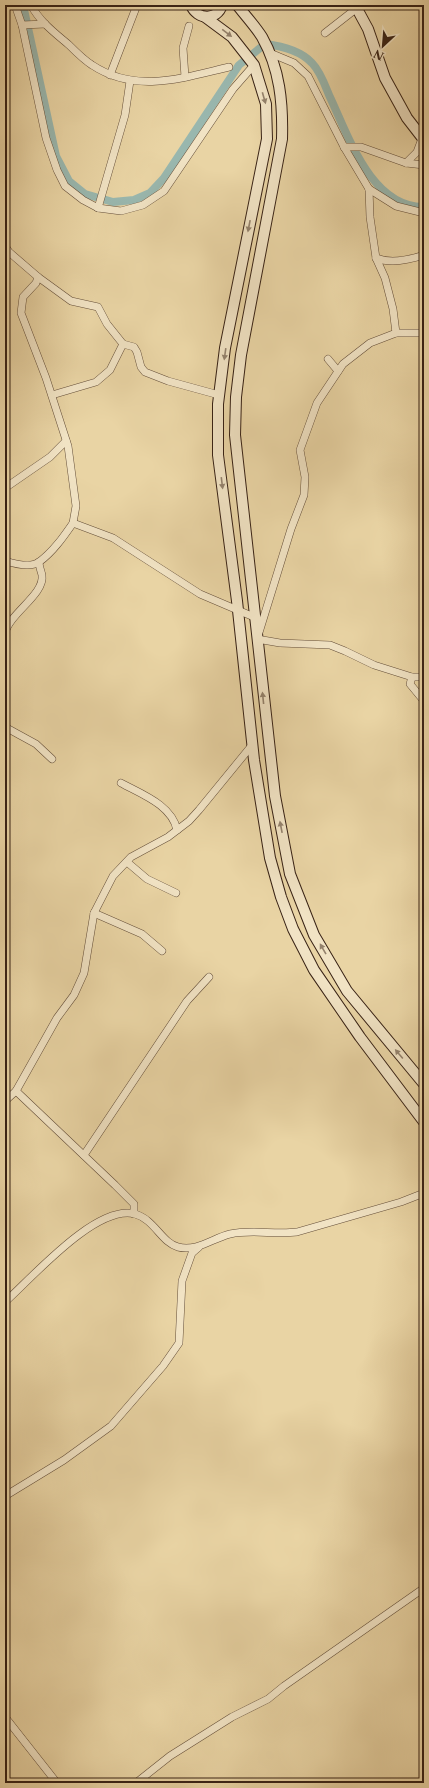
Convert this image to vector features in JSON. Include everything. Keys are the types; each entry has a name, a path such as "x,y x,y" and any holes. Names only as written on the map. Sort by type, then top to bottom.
{"main road":[{"path":"185,5 193,8 232,37 250,60 266,104 267,139 226,348 219,395 218,455 238,611 252,744 270,858 281,897 293,929 314,970 360,1037 424,1122"},
{"path":"205,17 214,15 218,12 222,5"},
{"path":"237,5 264,41 270,52 279,77 283,112 282,140 241,355 236,397 235,435 275,796 290,874 314,935 346,991 424,1084"},
{"path":"356,6 368,29 385,78 407,118 423,138"}],"street":[{"path":"15,5 26,25 46,138 56,170 65,186 83,200 100,203 121,211 143,205 164,191 233,89 250,60"},
{"path":"31,5 45,24 91,65 110,75 130,81 166,81 229,67"},
{"path":"110,75 137,5"},
{"path":"325,33 356,6"},
{"path":"26,25 45,24"},
{"path":"185,77 183,48 189,26"},
{"path":"270,52 294,63 308,76 344,147 369,189 396,206 424,213"},
{"path":"100,203 125,115 130,81"},
{"path":"406,163 417,152 423,138"},
{"path":"344,147 361,147 406,163 424,165"},
{"path":"369,189 370,216 376,258 385,278 393,309 396,333"},
{"path":"5,246 9,252 38,278 71,301 98,307 107,324 123,344 134,347 138,352 141,367 145,372 168,381 219,395"},
{"path":"376,258 384,261 413,259 424,255"},
{"path":"5,562 27,564 39,562 63,538 73,523 76,506 66,441 52,395 21,313 23,297 36,283 38,278"},
{"path":"424,333 396,333 370,343 343,364 317,404 300,450 305,477 304,495 291,529 257,639 280,643 330,645 374,665 412,677 424,677"},
{"path":"52,395 96,382 110,370 123,344"},
{"path":"328,359 338,371"},
{"path":"5,488 50,457 66,441"},
{"path":"73,523 113,538 200,594 254,617"},
{"path":"5,633 10,622 33,595 39,585 42,576 39,562"},
{"path":"412,677 410,684 424,701"},
{"path":"5,727 36,744 52,759"},
{"path":"5,1102 16,1091 57,1018 74,995 84,973 94,913 113,876 131,857 168,837 200,810 252,744"},
{"path":"121,783 167,810 176,822 177,830"},
{"path":"127,862 147,879 176,893"},
{"path":"94,913 142,934 162,951"},
{"path":"84,1155 187,1001 209,977"},
{"path":"16,1091 134,1204 134,1214"},
{"path":"5,1302 62,1248 91,1225 117,1215 134,1214 147,1219 166,1239 177,1247 191,1248 220,1237 237,1233 282,1234 297,1232 402,1202 424,1193"},
{"path":"5,1496 64,1460 111,1426 163,1366 179,1343 182,1281 192,1253 199,1246"},
{"path":"136,1783 170,1756 232,1717 268,1699 284,1686 424,1588"},
{"path":"5,1717 57,1783"}],"waterway":[{"path":"23,5 56,156 69,181 85,194 113,202 134,200 150,193 164,178 239,65 265,44 290,49 302,55 312,63 322,78 353,148 376,183 389,196 405,204 424,207"}]}
